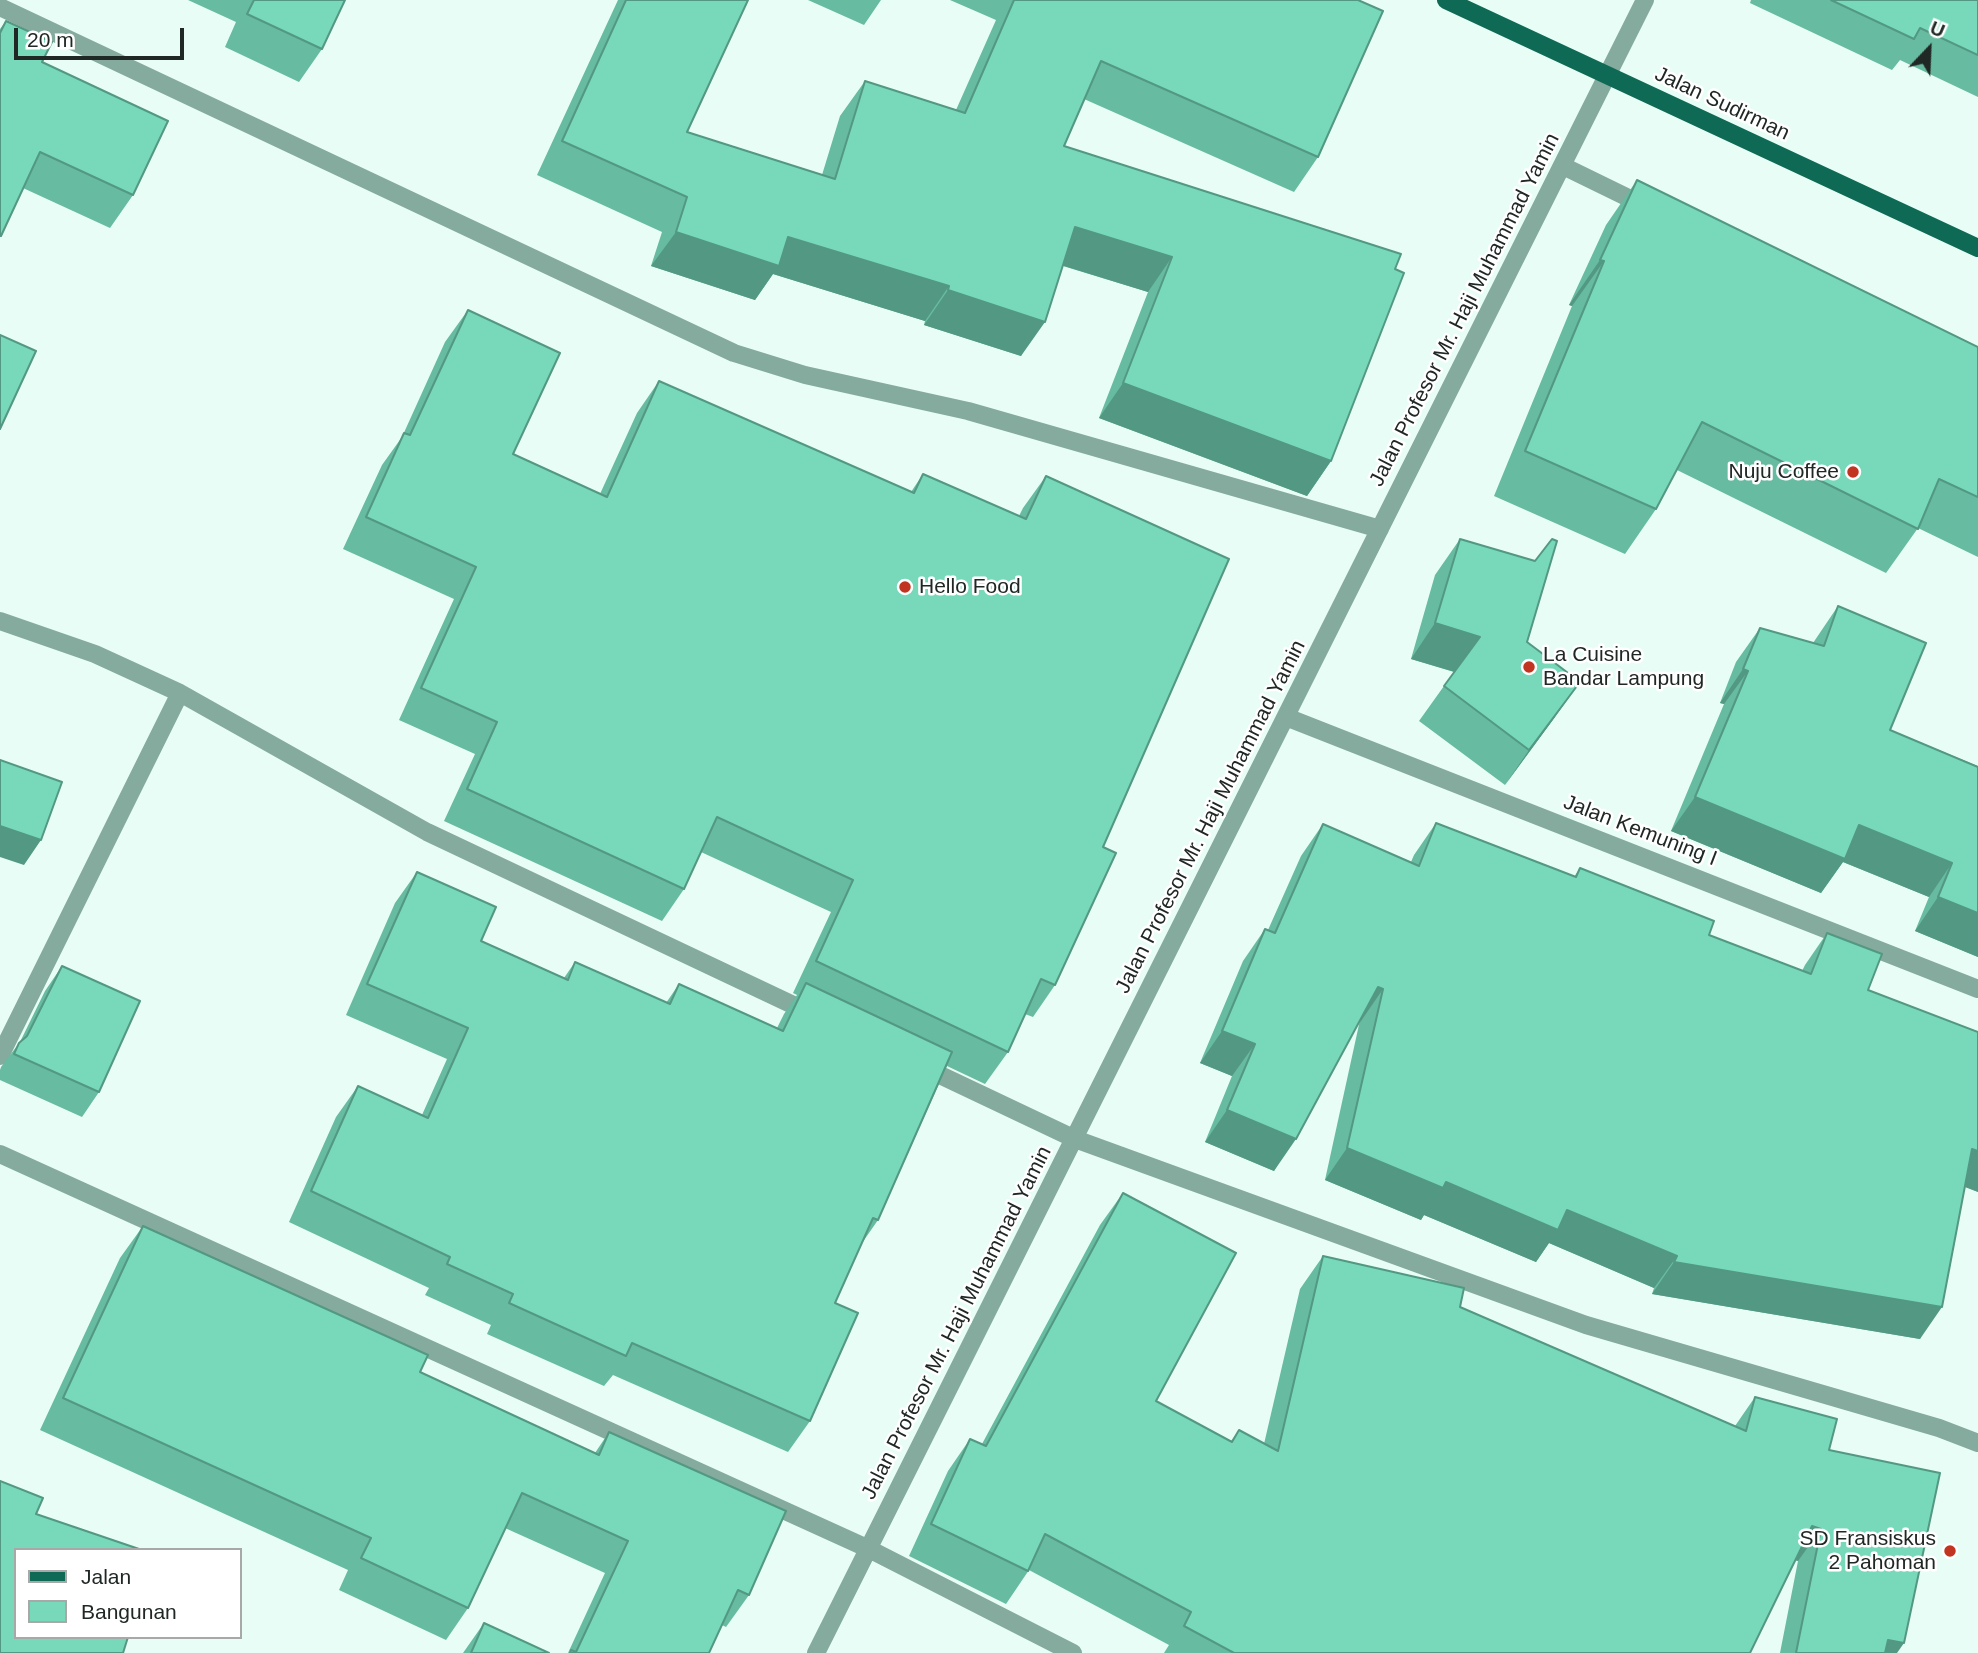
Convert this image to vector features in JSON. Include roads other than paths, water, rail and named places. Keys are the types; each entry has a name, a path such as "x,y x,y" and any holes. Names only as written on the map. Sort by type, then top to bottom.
{"main road":[{"name":"Jalan Sudirman","path":"1446,0 1978,248"}],"street":[{"name":"Jalan Profesor Mr. Haji Muhammad Yamin","path":"816,1653 1645,0"},
{"path":"0,7 734,354 805,375 968,411 1380,529"},
{"path":"1563,166 1661,214"},
{"path":"0,621 95,654 180,693 427,832 826,1021"},
{"path":"0,1056 180,693"},
{"name":"Jalan Kemuning I","path":"1286,717 1978,989"},
{"path":"900,1056 1075,1139 1586,1325 1939,1428 1978,1443"},
{"path":"0,1154 869,1549 1073,1653"}],"place":[{"name":"Nuju Coffee","path":"1853,472"},
{"name":"Hello Food","path":"905,587"},
{"name":"La Cuisine Bandar Lampung","path":"1529,667"},
{"name":"SD Fransiskus 2 Pahoman","path":"1950,1551"}]}
